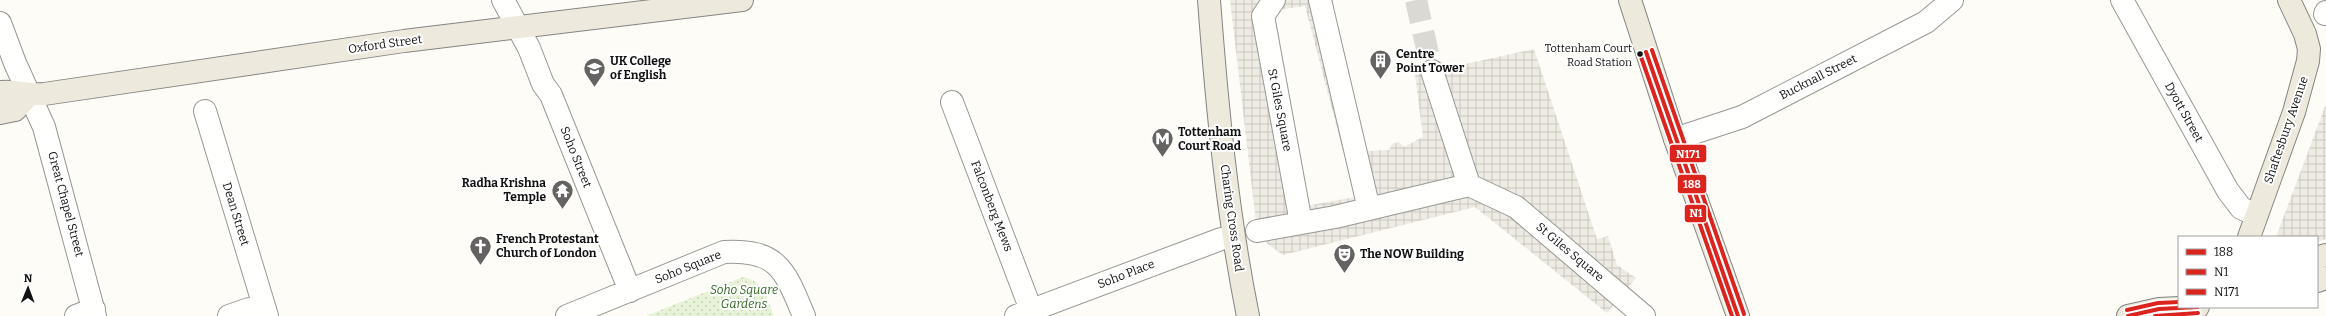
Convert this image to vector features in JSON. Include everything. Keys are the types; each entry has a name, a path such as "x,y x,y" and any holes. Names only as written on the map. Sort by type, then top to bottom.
{"main road":[{"name":"Oxford Street","path":"0,92 10,91 28,96 396,42 742,0"},
{"name":"Charing Cross Road","path":"1209,0 1214,81 1229,205 1248,316"},
{"path":"1630,0 1675,139 1738,316"},
{"name":"Shaftesbury Avenue","path":"2249,236 2294,112 2308,61 2309,49 2305,34 2289,0"},
{"path":"0,112 15,110 28,96"},
{"path":"2128,316 2160,309 2179,308"},
{"path":"2205,316 2213,308"}],"street":[{"name":"Soho Street","path":"503,0 529,48 543,84 551,94 630,291"},
{"name":"St Giles Square","path":"1274,0 1263,16 1301,223"},
{"path":"1320,0 1369,209"},
{"name":"Bucknall Street","path":"1675,139 1742,117 1926,22 1952,0"},
{"name":"Dyott Street","path":"2122,0 2228,191 2241,208 2256,216"},
{"name":"Great Chapel Street","path":"0,23 28,96 44,127 50,144 88,314"},
{"path":"1256,231 1369,209 1469,185 1432,71"},
{"name":"Falconberg Mews","path":"952,102 1024,313"},
{"name":"Dean Street","path":"205,111 266,312"},
{"name":"St Giles Square","path":"1469,185 1516,206 1644,316"},
{"name":"Soho Place","path":"1024,313 1222,239"},
{"name":"Soho Square","path":"567,316 724,252 744,251 761,254 777,264 788,279 804,316"},
{"path":"229,316 249,309 266,312"}],"green space":[{"name":"Soho Square Gardens","path":"743,277 756,282 764,292 774,316 646,316"}],"shaded area":[{"path":"1230,0 1333,0 1338,51 1350,101 1367,151 1389,150 1392,144 1399,142 1404,147 1423,137 1415,75 1534,49 1597,239 1608,236 1617,265 1636,278 1607,313 1475,207 1283,255 1258,237","holes":["1305,6 1355,197 1306,206 1270,11"]},
{"path":"2326,104 2326,239 2318,242 2318,236 2276,236"}],"tunnel":[{"path":"1416,0 1432,71"}],"transit line":[{"name":"N171","path":"1652,50 1744,314"},
{"name":"188","path":"1646,52 1738,316"},
{"name":"N1","path":"1640,54 1732,316"},
{"name":"N171","path":"2127,310 2158,303 2178,302"},
{"name":"188","path":"2128,316 2159,309 2178,308"},
{"name":"N1","path":"2155,316 2198,313"}],"place":[{"name":"Tottenham Court Road Station","path":"1640,54"},
{"name":"Centre Point Tower","path":"1381,80"},
{"name":"UK College of English","path":"594,88"},
{"name":"Tottenham Court Road","path":"1163,158"},
{"name":"Radha Krishna Temple","path":"562,210"},
{"name":"French Protestant Church of London","path":"480,266"},
{"name":"The NOW Building","path":"1344,274"}]}
